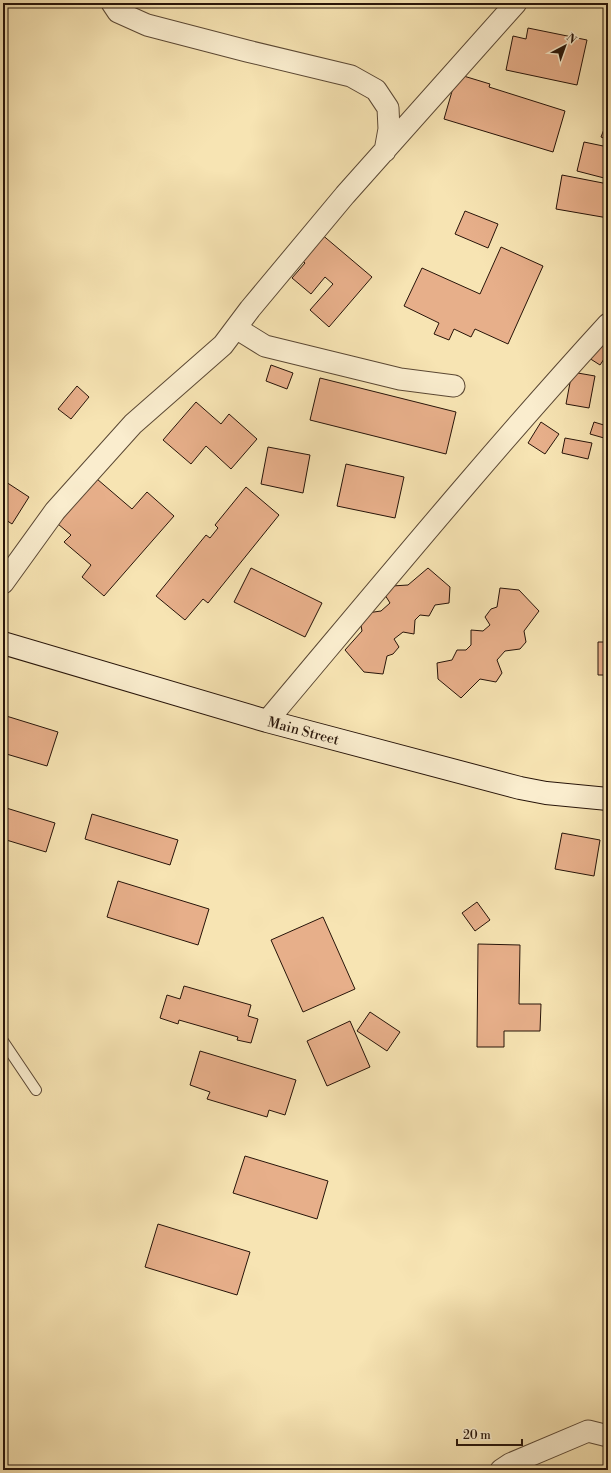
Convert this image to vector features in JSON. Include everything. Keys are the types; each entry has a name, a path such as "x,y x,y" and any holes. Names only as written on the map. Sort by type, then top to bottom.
{"main road":[{"name":"Main Street","path":"3,643 267,721 520,788 546,793 608,799"}],"street":[{"path":"112,3 118,12 147,25 351,76 376,90 388,108 389,129 384,152"},
{"path":"3,583 55,511 133,424 223,345 345,195 516,3"},
{"path":"267,721 510,435 608,324"},
{"path":"236,328 265,346 400,379 454,386"},
{"path":"501,1470 510,1464 588,1431 608,1436"}],"lane":[{"path":"3,1041 36,1090"}],"building":[{"path":"528,28 587,40 577,85 506,70 513,36 526,39"},
{"path":"457,74 490,84 489,87 565,111 553,152 444,119"},
{"path":"608,119 608,140 601,137"},
{"path":"584,142 608,147 608,179 577,171"},
{"path":"562,175 608,184 608,218 556,209"},
{"path":"465,211 498,224 488,248 455,234"},
{"path":"320,233 372,277 329,327 310,310 333,284 325,277 311,294 292,278 305,263 298,257"},
{"path":"501,247 543,266 508,344 475,329 471,337 454,329 449,340 434,334 439,323 404,306 422,268 480,294"},
{"path":"601,341 608,346 608,353 600,365 589,358"},
{"path":"271,365 293,373 287,389 266,381"},
{"path":"572,372 595,376 589,408 566,404"},
{"path":"320,378 456,412 446,454 310,420"},
{"path":"77,386 89,397 71,419 58,409"},
{"path":"196,402 221,424 229,414 257,439 231,469 206,446 191,464 163,440"},
{"path":"541,422 559,434 545,454 528,443"},
{"path":"594,422 607,426 604,438 590,434"},
{"path":"565,438 592,443 588,459 562,453"},
{"path":"268,447 310,455 303,493 261,484"},
{"path":"346,464 404,477 395,518 337,506"},
{"path":"97,479 132,509 147,492 174,516 104,596 82,577 91,565 64,542 71,535 58,524"},
{"path":"6,482 29,497 12,524 3,518 3,487"},
{"path":"246,487 279,515 208,603 203,599 185,620 156,596 206,535 210,538 218,528 215,525"},
{"path":"251,568 322,603 305,637 234,602"},
{"path":"428,568 450,587 449,603 435,605 429,616 420,615 415,620 414,634 403,632 394,639 399,647 393,654 387,656 383,674 364,672 345,650 362,631 360,620 367,613 381,611 390,603 385,595 392,586 408,585"},
{"path":"500,588 519,590 539,611 524,631 526,642 520,649 505,651 497,660 502,673 496,682 480,679 461,698 438,679 437,663 452,660 457,650 466,650 471,645 471,630 483,631 490,625 485,617 491,609 497,607"},
{"path":"598,642 608,642 608,675 598,675"},
{"path":"3,715 58,732 47,766 3,753"},
{"path":"3,807 55,823 46,852 3,839"},
{"path":"92,814 178,840 170,865 85,839"},
{"path":"562,833 600,840 594,876 555,869"},
{"path":"118,881 209,909 198,945 107,917"},
{"path":"477,902 490,920 475,931 462,913"},
{"path":"323,917 355,989 303,1012 271,940"},
{"path":"478,944 520,945 519,1004 541,1004 540,1031 504,1031 504,1047 477,1047"},
{"path":"184,986 251,1005 248,1016 258,1019 251,1043 237,1040 238,1037 179,1020 178,1024 160,1018 167,995 180,999"},
{"path":"370,1012 400,1032 387,1051 357,1031"},
{"path":"350,1021 370,1067 327,1086 307,1041"},
{"path":"200,1051 296,1080 285,1115 269,1110 267,1117 207,1099 210,1092 190,1085"},
{"path":"245,1156 328,1181 317,1219 233,1193"},
{"path":"158,1224 250,1252 237,1295 145,1267"}]}
